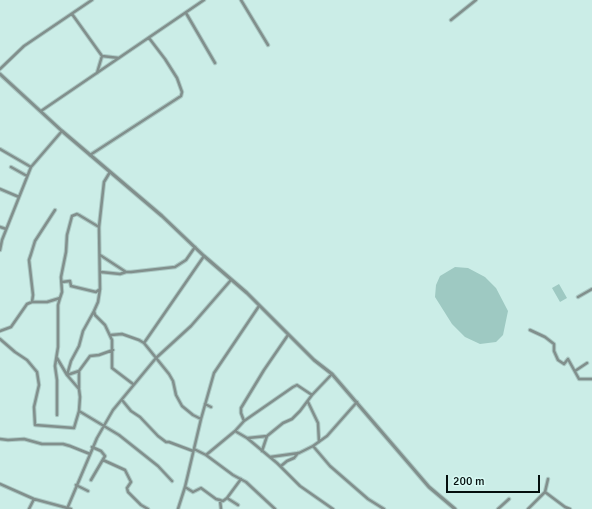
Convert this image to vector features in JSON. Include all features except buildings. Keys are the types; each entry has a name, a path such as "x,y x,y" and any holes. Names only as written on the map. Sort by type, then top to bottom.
{"street":[{"path":"0,69 24,46 92,0"},
{"path":"41,111 204,0"},
{"path":"240,0 268,45"},
{"path":"451,20 476,0"},
{"path":"186,13 215,63"},
{"path":"72,14 102,56 119,58"},
{"path":"90,155 181,96 182,92 177,78 149,38"},
{"path":"96,74 102,56"},
{"path":"0,74 62,131 162,216 260,306 314,360 332,374 429,487 455,509"},
{"path":"0,250 6,229 31,167 62,131"},
{"path":"0,149 31,167"},
{"path":"11,167 27,176"},
{"path":"67,375 71,361 79,346 83,331 98,302 101,272 99,227 104,182 110,172"},
{"path":"0,189 19,197"},
{"path":"32,302 33,296 30,254 35,241 55,210"},
{"path":"57,415 57,380 55,366 58,347 58,305 62,292 61,277 66,252 67,235 72,216 77,214 99,227"},
{"path":"0,227 6,229"},
{"path":"101,272 120,274 126,272 175,267 186,260 195,247"},
{"path":"100,256 126,272"},
{"path":"144,343 204,256"},
{"path":"67,508 92,447 104,426 133,384 156,358 192,326 231,280"},
{"path":"62,282 70,281 72,286 96,292 100,289"},
{"path":"578,297 592,289"},
{"path":"0,331 11,327 27,304 32,302 47,302 60,298"},
{"path":"178,509 185,487 211,381 219,364 260,306"},
{"path":"94,311 95,315 105,325 111,335 113,343 112,368 133,384"},
{"path":"530,330 546,337 554,344 554,351 558,360 564,364 568,360 579,379 592,379"},
{"path":"111,335 122,334 144,343 172,378 176,395 182,406 193,415 201,419"},
{"path":"244,421 241,408 264,370 288,335"},
{"path":"0,339 27,360 37,372 39,385 34,407 35,425 74,428 79,411 79,370"},
{"path":"67,375 79,370 90,356 99,355 113,350"},
{"path":"57,358 67,375 79,389"},
{"path":"575,371 587,363"},
{"path":"262,451 267,436 283,423 292,419 332,374"},
{"path":"206,455 235,431 244,421 293,387 297,385 312,395"},
{"path":"122,400 131,411 140,417 158,436 166,442 206,455 246,482 274,509"},
{"path":"308,402 318,424 320,442"},
{"path":"270,457 299,453 320,442 357,402"},
{"path":"205,404 211,407"},
{"path":"79,411 129,443 158,466 172,481"},
{"path":"235,431 247,438 281,466 300,486 333,509"},
{"path":"247,438 267,436"},
{"path":"0,440 24,439 42,444 63,444 90,454"},
{"path":"313,446 330,466 368,499 384,509"},
{"path":"91,480 105,456 104,452 92,447"},
{"path":"281,466 299,453"},
{"path":"103,460 125,470 131,482 127,488 128,492 140,505 148,509"},
{"path":"185,487 193,492 201,488 216,499 224,500 240,479"},
{"path":"528,509 545,492 548,479"},
{"path":"0,484 34,499 71,509"},
{"path":"76,485 88,491"},
{"path":"545,492 570,509"},
{"path":"227,498 238,505"},
{"path":"29,509 34,499"},
{"path":"498,509 509,499"},
{"path":"220,500 221,509"}],"shaded area":[{"path":"455,267 468,268 485,277 496,288 508,311 503,335 496,342 480,344 465,337 452,324 435,297 436,285 440,276"},
{"path":"559,284 567,298 560,302 552,288"}]}
